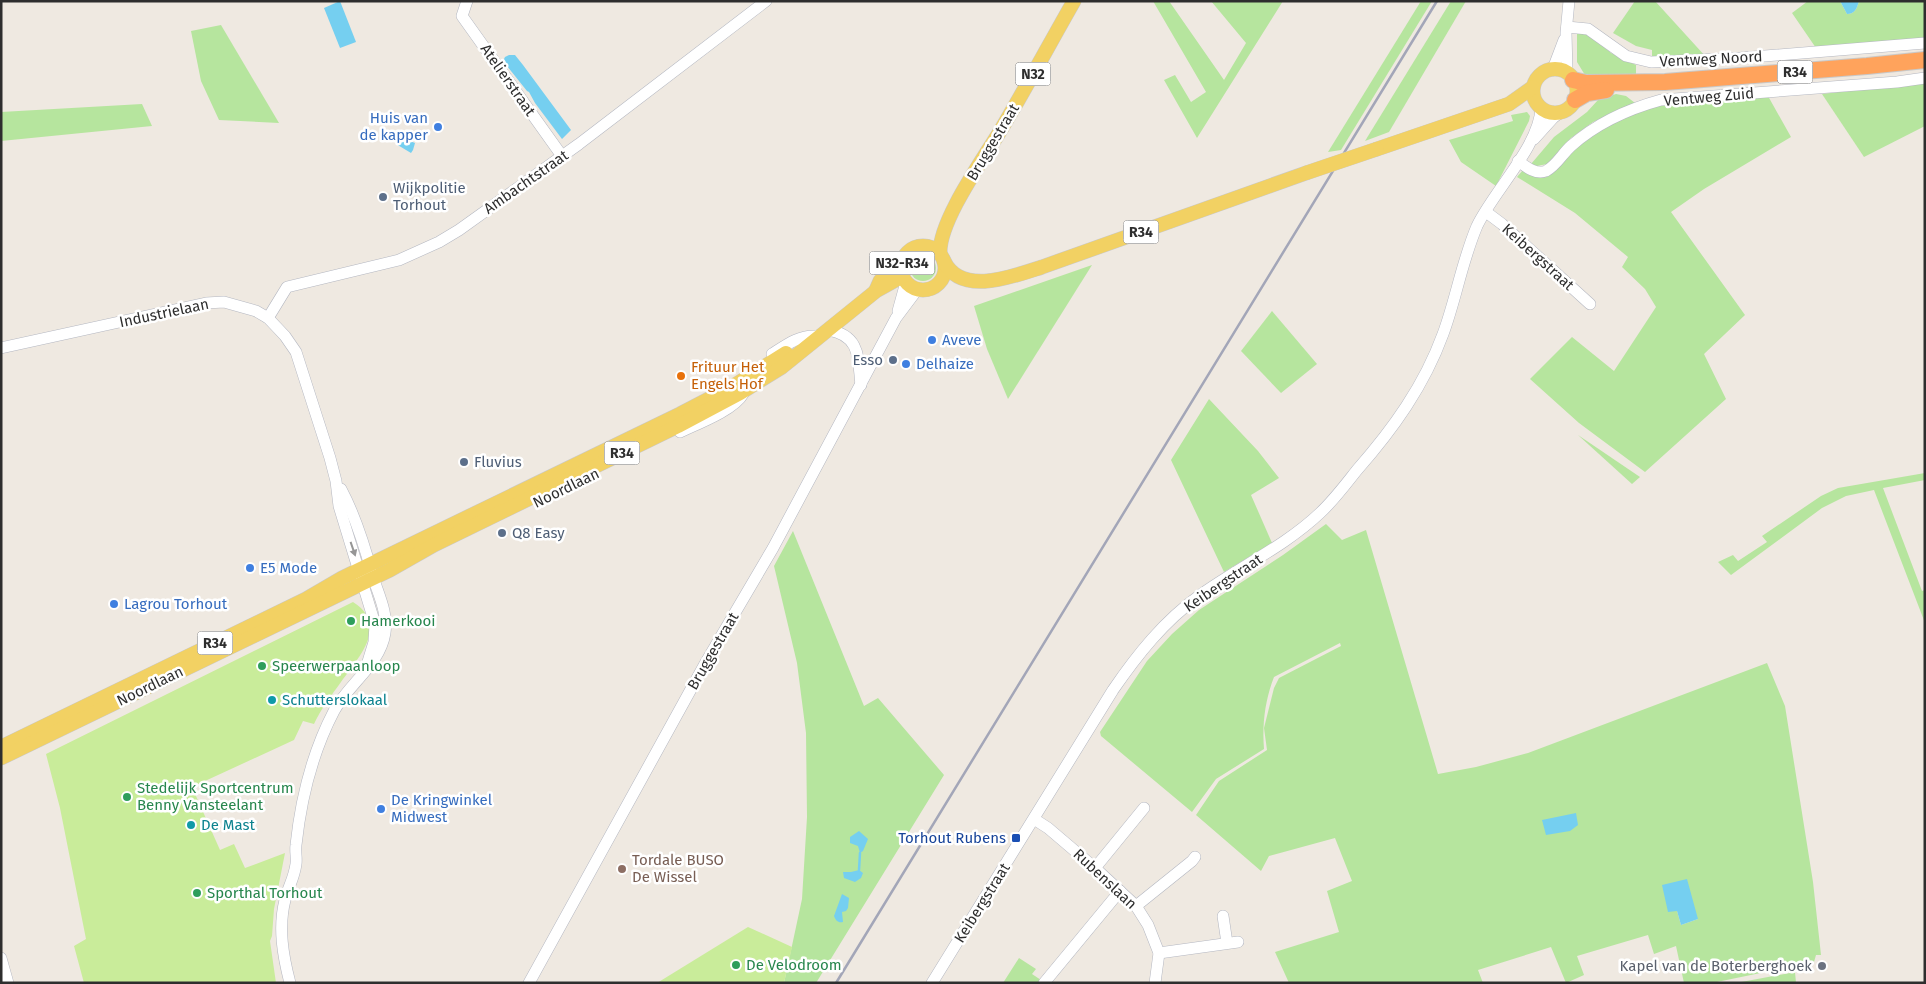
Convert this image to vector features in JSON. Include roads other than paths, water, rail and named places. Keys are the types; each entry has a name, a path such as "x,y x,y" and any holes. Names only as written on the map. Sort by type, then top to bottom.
{"highway":[{"name":"R34","path":"1570,76 1586,84 1665,82 1925,60"},
{"name":"R34","path":"1574,100 1599,91 1665,82"}],"main road":[{"name":"Bruggestraat","path":"942,257 941,241 956,204 1019,99 1074,1"},
{"path":"1553,69 1570,76 1576,93 1570,107 1562,112 1548,112 1539,106 1533,96 1533,87 1540,75 1553,69"},
{"name":"R34","path":"938,285 1004,279 1042,267 1377,148 1509,104 1533,87"},
{"name":"R34","path":"1509,104 1539,106"},
{"name":"Bruggestraat","path":"922,246 927,243 943,217 956,204"},
{"name":"N32-R34","path":"922,246 928,247 942,257 945,274 938,285 928,290 908,283 901,267 904,257 912,250 922,246"},
{"name":"Noordlaan","path":"876,291 880,280 904,257"},
{"name":"R34","path":"942,257 948,269 955,274 975,281"},
{"name":"Noordlaan","path":"1,747 306,599 335,582 406,561 434,545 693,419 782,367 876,291 908,283"},
{"name":"Noordlaan","path":"1,758 367,574 569,468 703,402 822,333"}],"street":[{"name":"Atelierstraat","path":"467,1 462,16 562,156"},
{"name":"Ambachtstraat","path":"268,318 287,287 399,260 421,251 459,230 562,156 766,1"},
{"path":"1570,1 1567,30 1570,76"},
{"name":"Ventweg Noord","path":"1567,30 1588,29 1626,56 1651,62 1740,58 1925,42"},
{"path":"1553,69 1567,30"},
{"name":"Ventweg Zuid","path":"1518,162 1536,172 1548,170 1571,146 1594,129 1636,107 1661,100 1897,82 1925,78"},
{"name":"Keibergstraat","path":"1530,144 1541,116 1539,106"},
{"name":"Keibergstraat","path":"932,983 1113,690 1134,660 1154,636 1198,597 1269,552 1317,516 1395,424 1411,400 1434,356 1450,314 1473,236 1486,212 1530,144 1553,118 1562,112"},
{"name":"Keibergstraat","path":"1486,212 1502,224 1590,304"},
{"name":"Bruggestraat","path":"528,983 706,662 773,548 896,318 908,283"},
{"name":"Industrielaan","path":"1,348 206,303 224,302 240,305 268,318 285,336 296,352 336,481 340,506 367,574 375,624 374,642 366,668 340,701 320,740 308,774 296,851 296,863 292,885 288,892 282,926 283,949 290,983"},
{"path":"822,333 846,335 853,343 857,352 861,385"},
{"path":"1095,868 1144,808"},
{"name":"Rubenslaan","path":"1034,819 1048,828 1095,868 1136,906 1148,925 1159,953 1156,983"},
{"path":"1136,906 1192,861 1195,856"},
{"path":"1044,983 1120,890"},
{"path":"1159,953 1232,942 1223,916"},
{"path":"1,958 8,983"}],"water":[{"path":"340,1 356,42 340,48 324,8"},
{"path":"1840,1 1859,1 1854,12 1847,14"},
{"path":"509,55 515,55 571,130 562,139 529,92 503,61"},
{"path":"401,132 406,132 410,141 415,143 411,153 396,144 396,138"},
{"path":"1576,813 1578,825 1570,831 1546,835 1542,820"},
{"path":"859,831 868,839 863,851 860,853 858,846 850,843 850,837"},
{"path":"859,870 863,873 861,878 855,882 844,878 843,872"},
{"path":"1687,879 1698,919 1681,925 1677,911 1668,912 1662,885"},
{"path":"842,894 849,898 848,908 842,912 843,922 840,922 834,916"}],"waterway":[{"path":"859,870 860,853"}],"railway":[{"path":"836,983 1437,1"}],"place":[{"name":"Huis van de kapper","path":"438,127"},
{"name":"Wijkpolitie Torhout","path":"383,197"},
{"name":"Aveve","path":"932,340"},
{"name":"Esso","path":"893,360"},
{"name":"Delhaize","path":"906,364"},
{"name":"Frituur Het Engels Hof","path":"681,376"},
{"name":"Fluvius","path":"464,462"},
{"name":"Q8 Easy","path":"502,533"},
{"name":"E5 Mode","path":"250,568"},
{"name":"Lagrou Torhout","path":"114,604"},
{"name":"Hamerkooi","path":"351,621"},
{"name":"Speerwerpaanloop","path":"262,666"},
{"name":"Schutterslokaal","path":"272,700"},
{"name":"Stedelijk Sportcentrum Benny Vansteelant","path":"127,797"},
{"name":"De Kringwinkel Midwest","path":"381,809"},
{"name":"De Mast","path":"191,825"},
{"name":"Torhout Rubens","path":"1016,838"},
{"name":"Tordale BUSO De Wissel","path":"622,869"},
{"name":"Sporthal Torhout","path":"197,893"},
{"name":"De Velodroom","path":"736,965"},
{"name":"Kapel van de Boterberghoek","path":"1822,966"}]}
